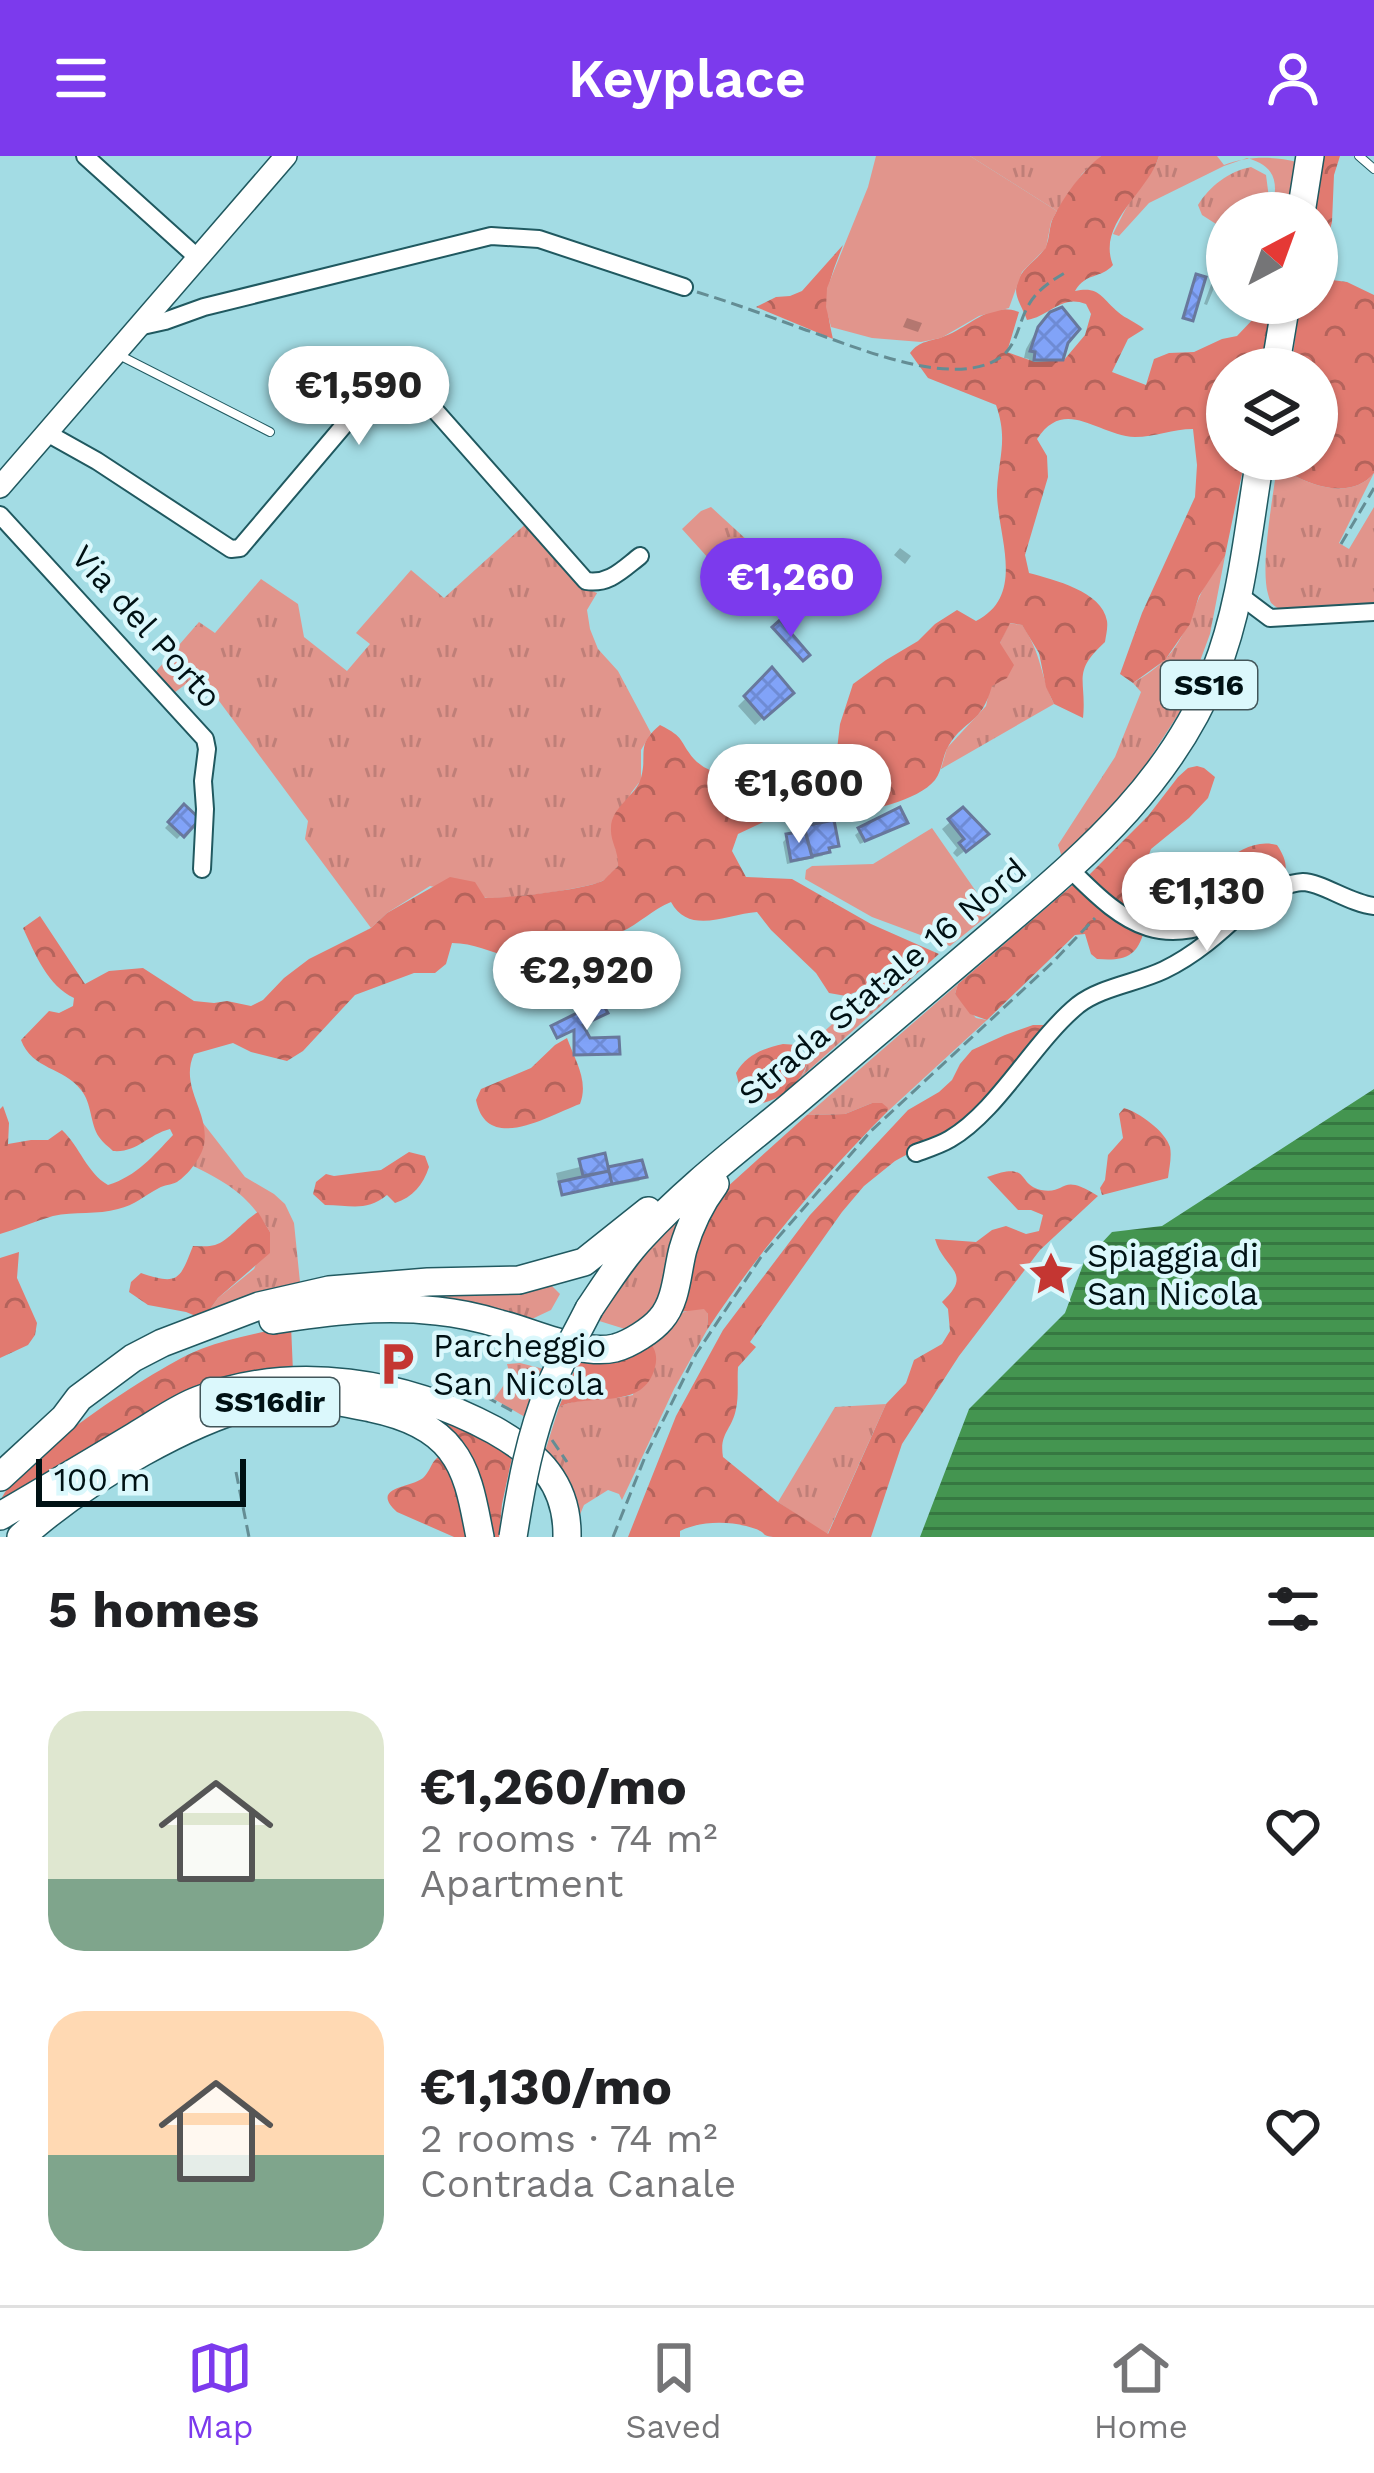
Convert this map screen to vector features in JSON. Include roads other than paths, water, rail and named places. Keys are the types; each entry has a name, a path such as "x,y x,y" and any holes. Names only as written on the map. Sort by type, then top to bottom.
{"main road":[{"path":"1304,192 1310,156"},
{"name":"Strada Statale 16 Nord","path":"513,1537 522,1482 550,1387 589,1309 644,1234 1070,869 1126,814 1162,769 1216,669 1238,594 1257,480"},
{"path":"0,1477 79,1398 133,1358 259,1306 329,1290 519,1280 584,1262 690,1174 786,1109"},
{"path":"64,1418 200,1345 266,1322 321,1312 384,1306 443,1311 590,1348 630,1342 663,1318 700,1203 742,1148"},
{"name":"SS16dir","path":"0,1516 196,1401 308,1379 342,1381 415,1398 473,1419 511,1440 546,1469 560,1489 567,1537"},
{"name":"SS16dir","path":"21,1537 80,1492 206,1419 294,1399 385,1411 438,1436 454,1452 466,1477 480,1537"}],"street":[{"path":"85,156 199,258"},
{"path":"0,487 286,156"},
{"path":"138,327 491,236 539,239 684,287"},
{"path":"47,433 231,549 241,548 384,378 393,374 410,382 586,580 610,579 640,556"},
{"name":"Via del Porto","path":"0,515 205,739 202,869"},
{"path":"1238,594 1270,619 1374,612"},
{"path":"1070,869 1121,917 1156,930 1199,929 1281,888 1306,881 1374,905"},
{"path":"916,1153 968,1125 1035,1047 1082,1002 1181,961 1245,909"}],"lane":[{"path":"1359,156 1374,169"},
{"path":"116,353 270,432"}],"place":[{"name":"Spiaggia di San Nicola","path":"1051,1274"},
{"name":"Parcheggio San Nicola","path":"397,1364"}]}
